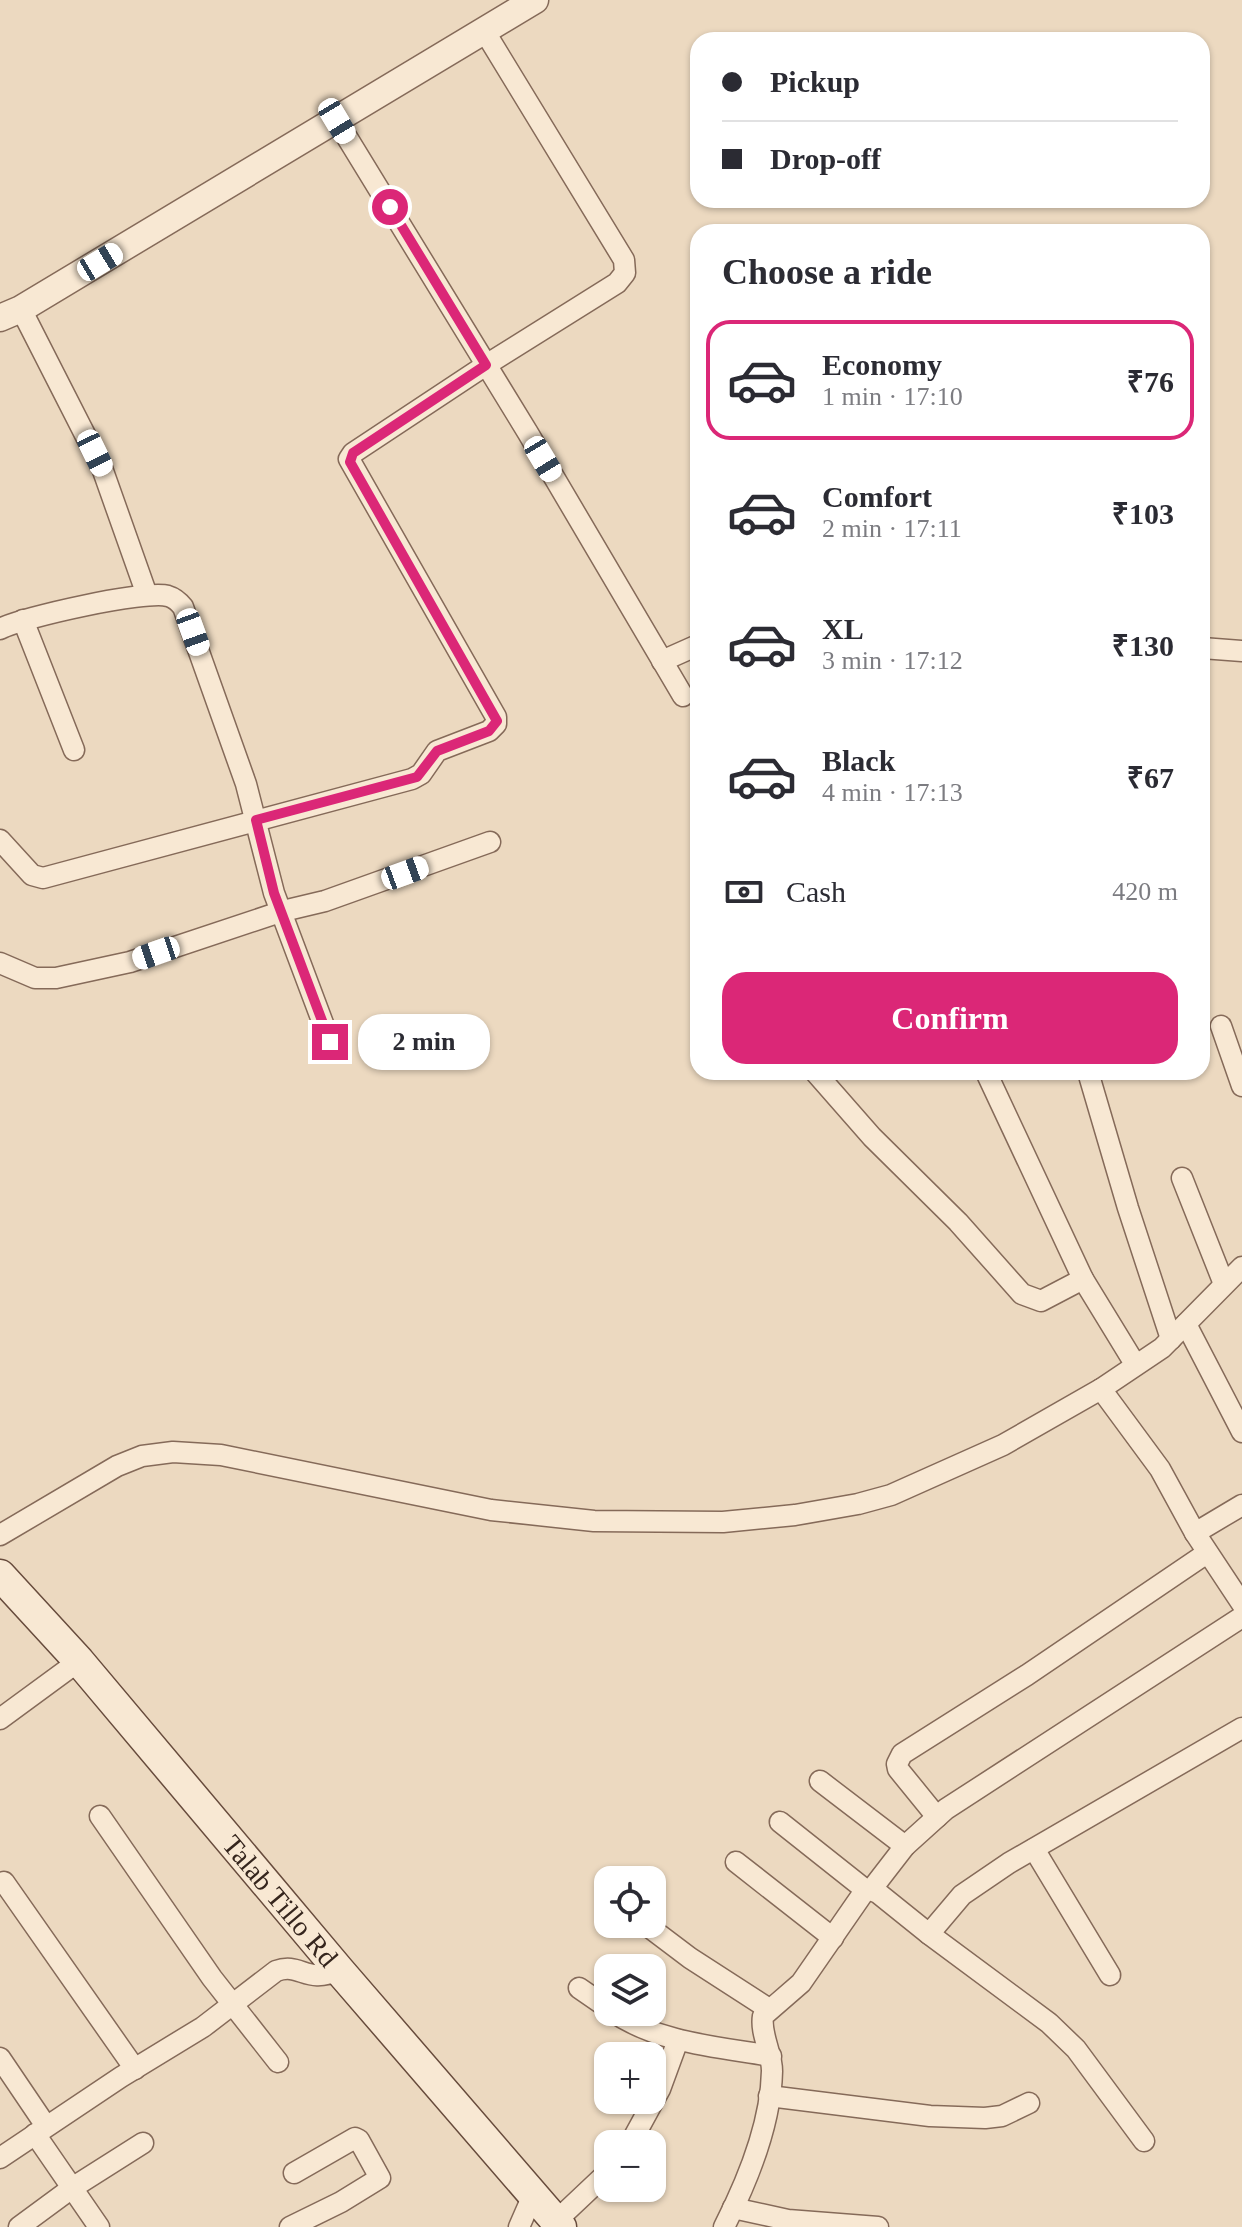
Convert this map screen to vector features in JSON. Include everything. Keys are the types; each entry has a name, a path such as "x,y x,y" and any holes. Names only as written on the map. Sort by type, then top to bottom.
{"main road":[{"name":"Talab Tillo Rd","path":"0,1575 79,1661 339,1970 559,2224"}],"street":[{"path":"147,595 102,468 10,313 337,121 535,0"},
{"path":"0,840 32,875 43,878 412,779 421,774 437,751 489,731 496,724 496,717 349,459 353,453 486,365 617,283 626,268 485,32"},
{"path":"337,121 683,696"},
{"path":"0,629 23,620 147,595 167,596 183,607 230,734 256,820 266,866 330,1042"},
{"path":"23,620 74,750"},
{"path":"662,661 690,649"},
{"path":"1210,649 1242,651"},
{"path":"0,963 35,978 56,978 130,962 279,902 325,901 490,842"},
{"path":"1221,1026 1242,1086"},
{"path":"822,1080 1022,1294 1041,1301 1083,1279"},
{"path":"990,1080 1083,1279 1135,1364"},
{"path":"1090,1080 1128,1208 1178,1332 1242,1432"},
{"path":"1182,1178 1224,1284"},
{"path":"0,1535 117,1466 142,1456 173,1452 221,1455 450,1502 594,1521 723,1522 795,1515 891,1495 1003,1445 1101,1389 1151,1355 1178,1332 1242,1267"},
{"path":"1101,1389 1160,1469 1207,1553 1242,1604"},
{"path":"1195,1533 1242,1505"},
{"path":"937,1817 898,1769 902,1754 1027,1675 1207,1553"},
{"path":"724,2227 746,2182 769,2096 771,2056 762,2021 769,2009 801,1983 905,1846 937,1817 1242,1617"},
{"path":"0,1719 79,1661"},
{"path":"929,1934 962,1895 1034,1849 1242,1728"},
{"path":"820,1781 905,1846"},
{"path":"100,1816 223,1992 278,2062"},
{"path":"780,1822 1015,1996 1058,2032 1076,2049 1144,2141"},
{"path":"1034,1849 1110,1975"},
{"path":"736,1862 833,1938"},
{"path":"4,1882 129,2061"},
{"path":"664,1938 769,2009"},
{"path":"0,2158 129,2061 203,2027 223,1992 283,1968 317,1977 339,1970"},
{"path":"579,1988 594,1998"},
{"path":"639,2026 678,2040 771,2056"},
{"path":"638,2130 660,2089 678,2040"},
{"path":"0,2058 23,2092 72,2188 99,2227"},
{"path":"769,2096 930,2116 985,2118 1002,2116 1029,2103"},
{"path":"290,2227 341,2202 380,2178 355,2138 294,2173"},
{"path":"19,2227 72,2188 143,2143"},
{"path":"559,2224 594,2187"},
{"path":"519,2227 533,2195"},
{"path":"733,2208 788,2220 878,2227"}],"route":[{"path":"330,1042 274,893 256,820 417,777 437,751 489,731 497,721 349,459 353,453 486,365 390,207"}]}
